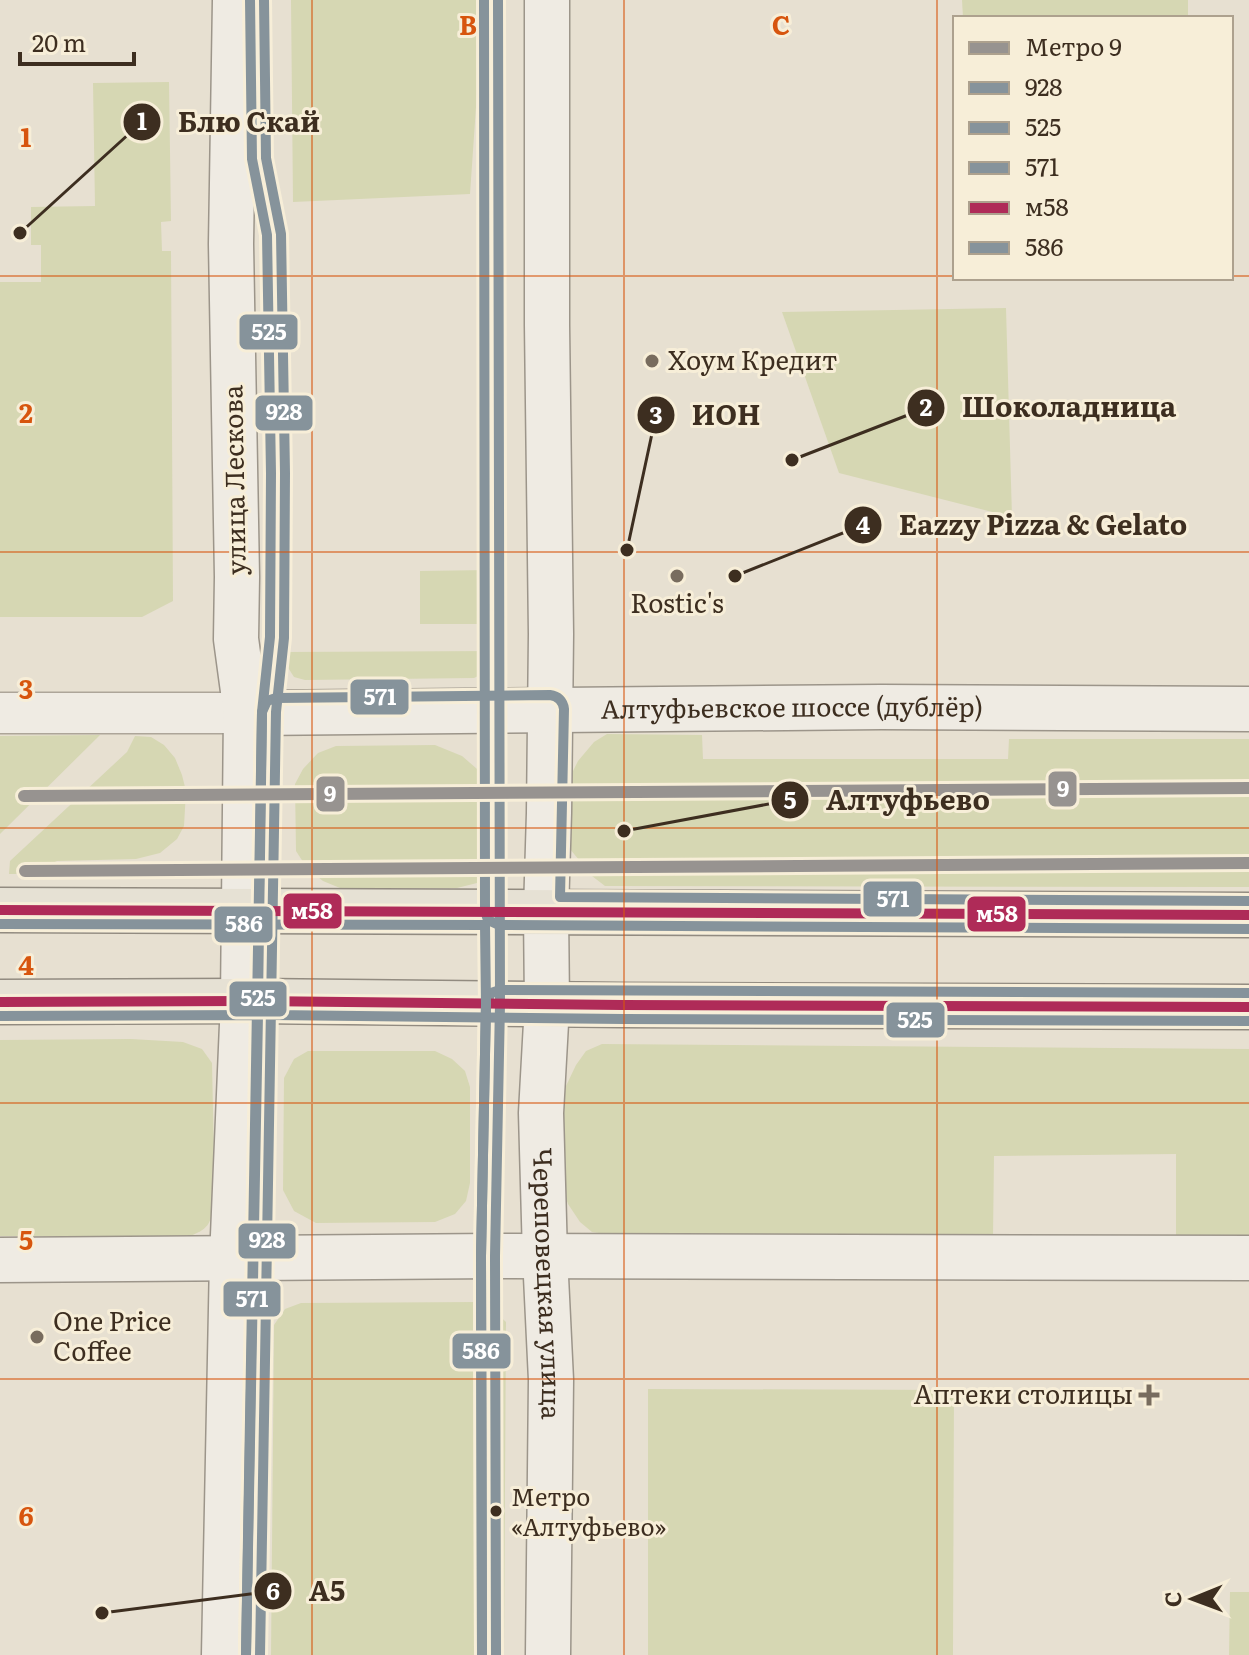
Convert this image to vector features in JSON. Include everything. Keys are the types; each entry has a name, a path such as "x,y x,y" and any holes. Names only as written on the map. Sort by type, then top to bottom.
{"main road":[{"name":"улица Лескова","path":"235,0 231,244 236,639 246,713 244,911"},
{"path":"546,911 550,709 547,0"},
{"name":"Алтуфьевское шоссе (дублёр)","path":"246,713 881,707 1249,709"},
{"path":"0,910 1249,915"},
{"path":"224,1655 232,1259 244,911"},
{"name":"Череповецкая улица","path":"546,911 547,1005 541,1113 551,1380 548,1655"},
{"path":"0,1002 1249,1007"},
{"path":"0,1260 545,1256 1249,1258"}],"street":[{"name":"Алтуфьевское шоссе (дублёр)","path":"0,713 246,713"}],"green space":[{"path":"291,0 485,0 485,51 478,78 470,194 293,202"},
{"path":"962,0 1188,0 1188,16 963,16"},
{"path":"169,82 171,221 161,222 162,251 171,251 173,601 142,617 0,617 0,282 41,282 41,245 31,245 31,207 95,206 93,83"},
{"path":"1006,308 1012,517 839,473 782,312"},
{"path":"489,570 499,624 420,624 420,571"},
{"path":"497,651 489,668 474,678 305,680 294,677 283,652"},
{"path":"607,734 702,735 703,759 1008,759 1009,739 1249,739 1249,887 605,886 592,876 570,849 570,777 578,761 594,742"},
{"path":"100,735 0,834 0,736"},
{"path":"135,736 151,737 164,745 175,758 182,775 186,791 184,826 177,839 160,853 136,859 57,861 29,874 9,874 10,861 127,752"},
{"path":"435,745 462,756 484,775 496,798 497,843 491,866 477,883 457,888 340,888 323,881 307,868 296,851 295,784 303,769 318,753 336,746"},
{"path":"131,1039 183,1042 202,1049 212,1063 215,1202 207,1225 187,1237 0,1236 0,1040"},
{"path":"602,1044 1249,1049 1249,1238 1176,1238 1176,1154 994,1156 993,1237 612,1235 592,1232 580,1222 568,1204 561,1184 561,1116 566,1086 576,1065 586,1051"},
{"path":"308,1051 435,1051 452,1059 465,1071 470,1087 470,1183 466,1201 455,1214 435,1222 316,1223 294,1211 283,1190 284,1078 294,1059"},
{"path":"477,1302 491,1308 506,1322 504,1655 271,1655 274,1325 285,1309 301,1303"},
{"path":"648,1389 954,1390 953,1655 648,1655"},
{"path":"1230,1592 1249,1592 1249,1655 1229,1655"}],"metro line":[{"name":"9","path":"24,796 1249,788"},
{"name":"9","path":"25,871 1249,863"}],"transit line":[{"name":"525","path":"250,0 252,159 267,235 271,473 270,637 262,712 258,1001 262,1011 272,1015 623,1019 1249,1021"},
{"name":"928","path":"260,1655 276,712 284,638 285,473 281,234 266,158 264,0"},
{"name":"525","path":"484,0 485,911 488,920 499,925 1249,929"},
{"name":"928","path":"496,1655 495,1256 500,1004 498,0"},
{"name":"571","path":"246,1655 262,712 267,701 276,698 550,695 558,698 564,709 560,897 1249,901"},
{"name":"м58","path":"0,910 1249,915"},
{"name":"586","path":"0,924 485,925 481,1256 482,1655"},
{"name":"571","path":"482,1655 481,1256 486,1004 491,993 500,990 1249,993"},
{"name":"м58","path":"0,1002 1249,1007"},
{"name":"586","path":"0,1016 258,1015 246,1655"}],"place":[{"name":"Блю Скай","path":"20,233"},
{"name":"Хоум Кредит","path":"652,361"},
{"name":"Шоколадница","path":"792,460"},
{"name":"ИОН","path":"627,550"},
{"name":"Rostic's","path":"677,576"},
{"name":"Eazzy Pizza & Gelato","path":"735,576"},
{"name":"Алтуфьево","path":"624,831"},
{"name":"One Price Coffee","path":"37,1337"},
{"name":"Аптеки столицы","path":"1149,1395"},
{"name":"Метро «Алтуфьево»","path":"496,1511"},
{"name":"А5","path":"102,1613"}]}
